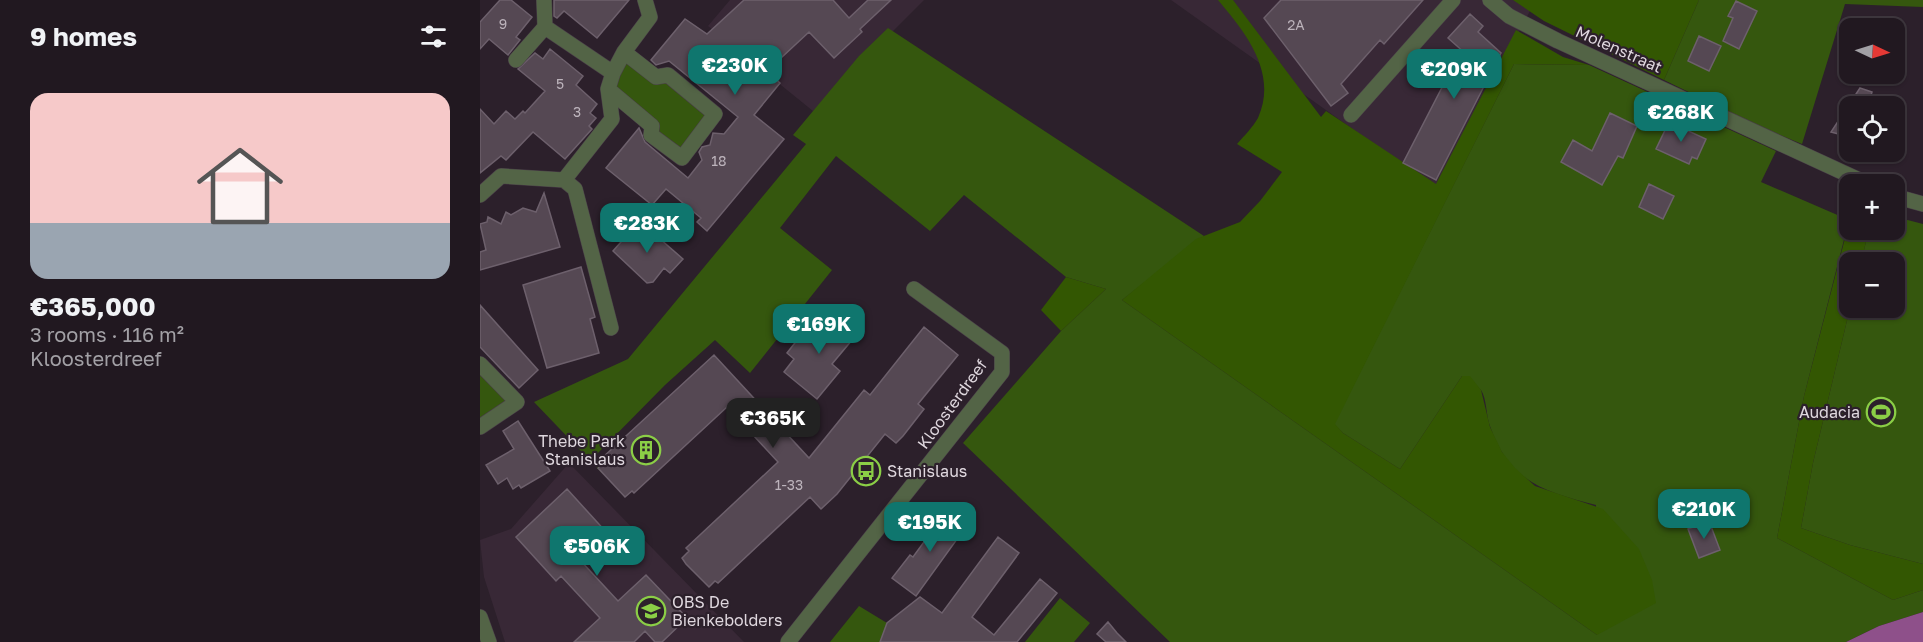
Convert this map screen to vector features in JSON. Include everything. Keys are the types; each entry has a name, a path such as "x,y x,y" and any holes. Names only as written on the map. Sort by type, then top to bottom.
{"street":[{"path":"516,60 545,27 544,0"},
{"path":"564,180 612,119 608,89 624,52 650,17 645,0"},
{"path":"1351,115 1453,0"},
{"name":"Molenstraat","path":"1490,0 1509,16 1558,41 1846,174"},
{"path":"545,27 613,73"},
{"path":"608,89 652,126 651,135 682,158 715,114 668,75 656,77 624,52"},
{"path":"480,195 501,176 564,180 575,189 611,328"},
{"path":"1905,199 1923,204"},
{"name":"Kloosterdreef","path":"788,642 1002,372 1002,353 914,289"},
{"path":"480,364 517,402 480,427"},
{"path":"480,616 489,642"}],"shaded area":[{"path":"730,0 924,0 813,111 708,26"},
{"path":"1171,0 1797,0 1532,7 1437,189"},
{"path":"569,463 744,642 505,642 484,577 480,540 511,529"},
{"path":"1923,612 1923,642 1846,642 1879,626"}],"green space":[{"path":"1218,0 1233,0 1321,117 1326,111 1436,184 1516,30 1563,57 1589,65 1514,64 1335,424 1343,433 1400,469 1462,376 1470,376 1481,390 1490,427 1502,452 1515,468 1535,486 1603,509 1639,549 1652,580 1656,603 1597,635 1122,300 1196,239 1240,222 1260,201 1282,172 1237,144 1258,118 1263,101 1264,85 1262,70 1256,54 1239,26"},
{"path":"1513,0 1699,0 1664,80 1544,21"},
{"path":"1699,0 1923,0 1923,7 1845,4 1802,144 1758,126 1664,80"},
{"path":"888,28 1204,236 1122,300 1597,635 1596,505 1545,489 1518,472 1498,445 1489,422 1483,394 1477,386 1462,376 1400,469 1343,433 1334,424 1514,64 1589,65 1776,151 1761,182 1839,216 1839,240 1844,240 1804,396 1777,538 1893,600 1923,590 1923,612 1879,626 1846,642 1170,642 963,443 1061,331 1106,289 1066,277 964,195 930,231 836,156 780,228 832,270 750,373 715,340 665,385 593,458 603,474 534,402 628,359 806,144 793,135 859,56"},
{"path":"627,61 666,78 708,112 681,150 659,136 614,87"},
{"name":"Audacia","path":"1905,219 1923,224 1923,564 1850,545 1801,528 1813,463 1848,318 1905,318 1905,252 1864,252 1866,240 1905,240"},
{"path":"1845,240 1866,240 1864,252 1841,252"},
{"path":"1839,261 1839,318 1848,318 1813,463 1801,528 1850,545 1923,564 1923,590 1893,600 1777,538 1804,396"},
{"path":"1066,277 1106,289 1061,331 1041,310"},
{"path":"480,370 509,397 505,405 480,419"},
{"path":"1060,598 1090,623 1074,642 1025,642"},
{"path":"859,606 887,623 884,642 830,642"}],"building":[{"path":"500,0 511,0 532,17 516,37 520,40 508,55 489,39 480,49 480,22"},
{"path":"554,0 629,0 597,38 564,11 557,18 554,16"},
{"path":"744,0 833,0 849,18 868,0 891,0 834,58 809,32 767,71 780,83 754,115 784,139 707,231 697,222 701,218 666,189 652,205 606,168 639,128 645,142 688,178 702,160 699,152 702,147 710,145 713,133 724,134 738,117 669,61 656,65 651,60 685,19 707,34"},
{"path":"1281,0 1423,0 1384,44 1380,40 1341,84 1348,93 1331,106 1264,18"},
{"path":"1736,1 1757,11 1739,49 1723,41 1733,18 1728,16"},
{"path":"1470,14 1483,26 1478,32 1501,53 1436,180 1403,163 1450,72 1466,54 1448,38"},
{"path":"1699,36 1721,46 1709,71 1688,61"},
{"path":"550,49 583,76 576,85 597,104 590,113 596,118 589,126 592,129 565,159 533,132 506,160 501,156 480,173 480,109 494,124 506,111 515,119 523,111 525,113 545,91 518,69 535,53 543,59"},
{"path":"1860,88 1872,92 1871,96 1855,96"},
{"path":"1610,113 1637,126 1623,158 1618,156 1602,185 1561,162 1573,140 1592,151"},
{"path":"1839,120 1839,134 1831,132"},
{"path":"1669,122 1706,139 1697,159 1692,157 1689,164 1656,149"},
{"path":"1649,184 1674,196 1663,219 1639,207"},
{"path":"544,193 560,247 480,270 480,252 486,250 480,224 487,222 488,217 501,224 506,212 511,215 523,208 536,212"},
{"path":"643,224 683,259 670,273 664,268 653,282 647,283 613,251 629,233 633,236"},
{"path":"581,267 595,317 590,319 599,353 547,368 523,285"},
{"path":"480,305 538,370 519,388 480,347"},
{"path":"831,313 857,334 832,364 840,371 817,399 784,372 794,359 787,353 805,330 813,336"},
{"name":"Thebe Park Stanislaus","path":"924,327 958,355 918,404 924,409 903,436 896,443 885,434 837,494 821,509 810,497 718,583 715,581 709,587 682,558 689,551 686,548 778,462 727,407 634,493 632,491 625,497 598,468 605,462 602,458 714,355 809,458 864,390 870,395"},
{"path":"518,421 550,471 521,488 519,485 513,489 507,478 498,484 486,465 514,449 503,431"},
{"path":"567,489 607,533 579,559 618,601 646,575 687,618 662,642 655,642 645,631 634,642 574,642 600,618 561,576 556,581 516,537"},
{"path":"948,509 968,524 916,596 892,578 910,555 913,557"},
{"path":"1709,521 1720,550 1699,558 1688,529"},
{"path":"998,537 1019,553 972,617 994,635 1040,579 1057,593 1017,642 880,642 887,623 920,597 942,613"},
{"path":"1108,622 1126,642 1106,642 1097,634"}],"place":[{"name":"Audacia","path":"1881,412"},
{"name":"Thebe Park Stanislaus","path":"646,450"},
{"name":"Stanislaus","path":"866,471"},
{"name":"OBS De Bienkebolders","path":"651,611"}]}
